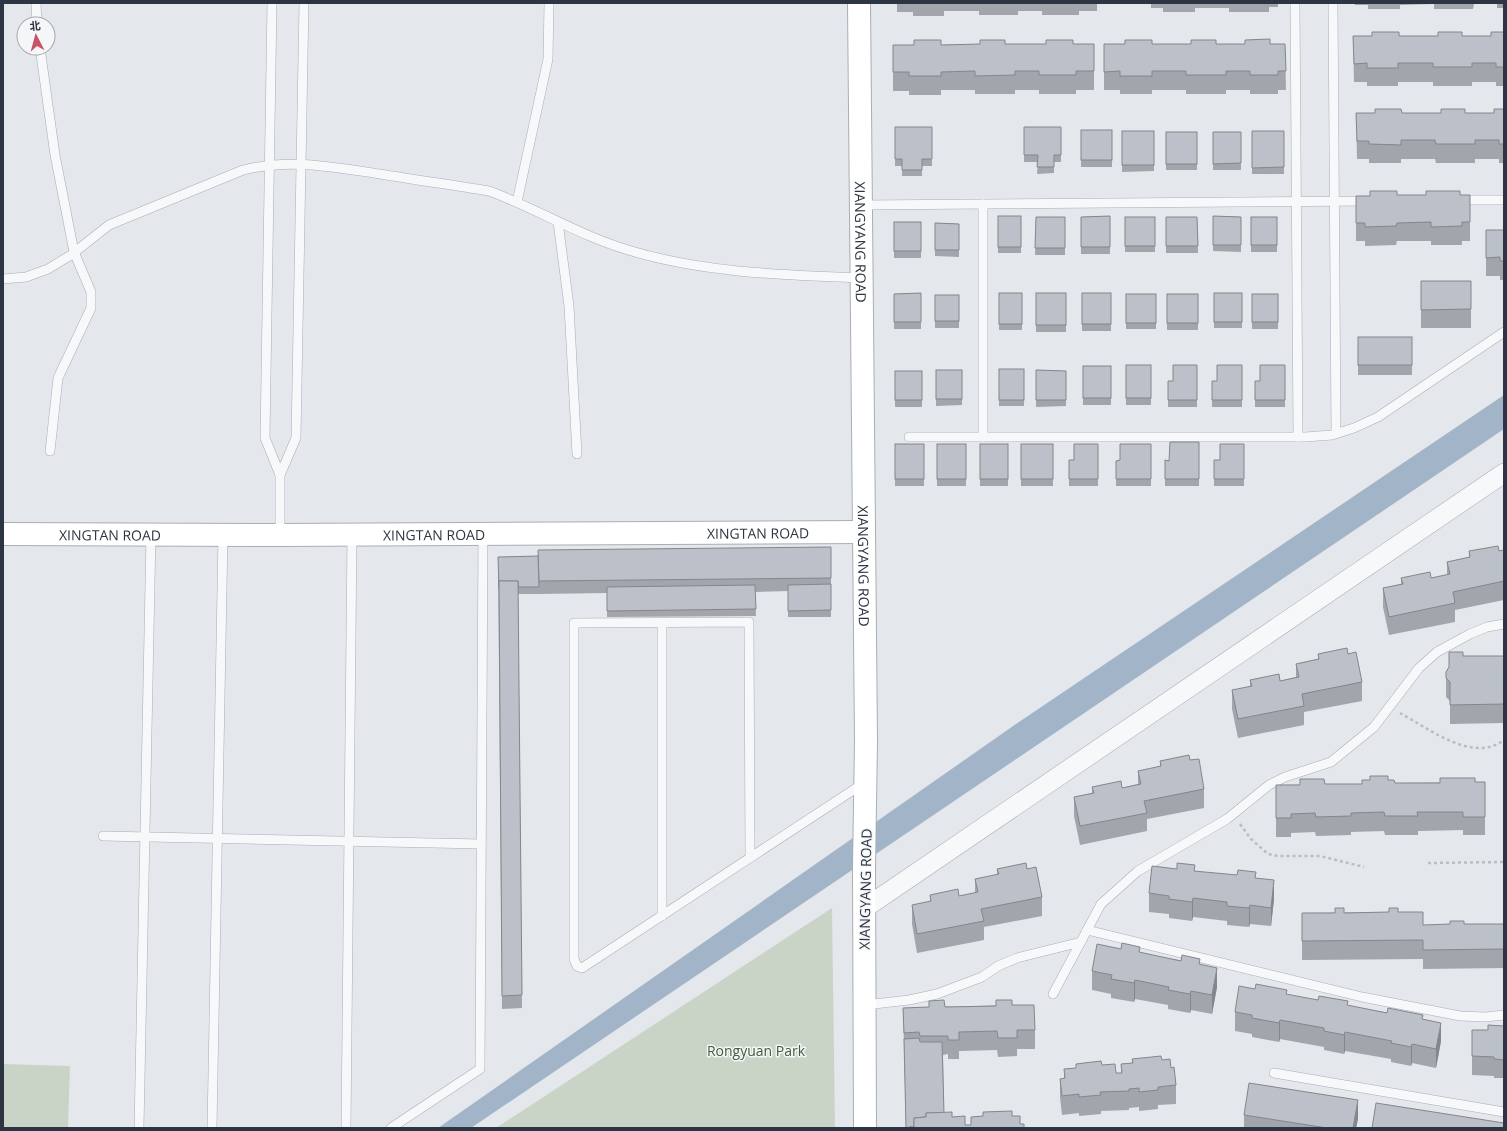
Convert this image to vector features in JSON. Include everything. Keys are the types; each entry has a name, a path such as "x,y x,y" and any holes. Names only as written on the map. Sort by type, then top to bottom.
{"street":[{"name":"XIANGYANG ROAD","path":"859,3 866,782 863,1005 865,1128"},
{"path":"864,908 1504,472"},
{"name":"XINGTAN ROAD","path":"3,534 352,535 864,532"}],"lane":[{"path":"36,3 37,16"},
{"path":"272,3 265,438 280,475 280,535"},
{"path":"280,475 296,438 304,3"},
{"path":"517,202 548,59 550,3"},
{"path":"1295,3 1298,437"},
{"path":"1333,3 1336,433"},
{"path":"41,56 55,155 74,252 91,292 91,308 58,378 50,451"},
{"path":"3,279 26,277 48,269 74,252 108,225 243,170 269,164 301,164 489,191 517,202 558,222 627,250 666,261 788,275 862,278"},
{"path":"1450,200 1504,200"},
{"path":"861,205 1381,201"},
{"path":"983,204 983,437"},
{"path":"558,222 569,306 578,454"},
{"path":"909,437 1298,437 1336,433 1354,428 1378,417 1504,332"},
{"path":"139,1128 150,534"},
{"path":"392,1128 480,1069 483,534"},
{"path":"212,1128 223,535"},
{"path":"346,1128 352,535"},
{"path":"750,858 749,622 574,622 574,959 577,966 582,968 662,916 866,782"},
{"path":"662,622 662,916"},
{"path":"1053,994 1101,904 1138,871 1233,814 1274,782 1331,762 1374,727 1419,668 1437,652 1470,634 1487,627 1504,624"},
{"path":"103,836 481,844"},
{"path":"1087,930 1362,998 1460,1016 1486,1017 1504,1015"},
{"path":"863,1005 909,1000 937,994 982,977 998,966 1017,958 1081,942"},
{"path":"1274,1073 1504,1112"}],"path":[{"path":"1389,707 1454,743 1471,748 1491,747 1504,740"},
{"path":"1233,814 1251,839 1268,854 1278,856 1320,856 1364,867"},
{"path":"1428,863 1504,862"}],"green space":[{"name":"Rongyuan Park","path":"832,908 835,1128 496,1128"},
{"path":"3,1064 70,1066 68,1128 3,1128"}],"water":[{"path":"1504,395 1504,429 471,1128 438,1128 1016,724"}],"building":[{"path":"1372,32 1399,32 1399,36 1438,36 1438,32 1462,32 1462,36 1491,36 1491,32 1504,32 1504,67 1496,67 1496,63 1472,63 1472,67 1433,67 1433,63 1398,63 1398,68 1367,68 1367,63 1354,64 1353,36 1372,36"},
{"path":"1270,39 1270,44 1285,44 1286,71 1278,71 1278,75 1250,75 1250,71 1226,71 1226,75 1186,75 1186,71 1152,71 1152,76 1120,76 1120,71 1104,72 1104,44 1125,44 1125,40 1152,40 1152,44 1191,44 1191,40 1216,40 1216,44 1245,44 1245,40"},
{"path":"914,40 941,40 941,45 980,44 980,40 1005,40 1005,44 1046,44 1046,40 1073,40 1073,44 1094,44 1094,71 1076,71 1076,75 1039,75 1039,71 1015,71 1015,75 975,76 975,71 941,72 941,76 909,76 909,72 893,72 893,45 914,45"},
{"path":"1375,109 1401,109 1402,113 1441,113 1441,109 1465,109 1465,113 1494,113 1494,109 1504,109 1504,144 1499,144 1499,140 1475,140 1475,144 1436,144 1435,140 1401,140 1401,145 1369,144 1369,141 1357,141 1356,113 1375,113"},
{"path":"895,127 932,127 932,159 922,159 922,170 902,170 902,159 895,159"},
{"path":"1024,127 1061,127 1061,155 1054,155 1054,167 1037,167 1038,155 1024,155"},
{"path":"1081,130 1112,130 1112,160 1081,160"},
{"path":"1122,131 1154,131 1154,165 1122,165"},
{"path":"1252,131 1284,131 1284,167 1252,168"},
{"path":"1166,132 1197,132 1197,164 1166,164"},
{"path":"1213,132 1241,132 1241,163 1213,164"},
{"path":"1370,191 1397,191 1397,195 1426,195 1426,191 1460,191 1460,195 1470,195 1470,222 1462,222 1462,226 1431,227 1431,222 1397,223 1396,226 1365,227 1365,223 1356,223 1356,196 1370,196"},
{"path":"998,216 1021,216 1021,247 998,247"},
{"path":"1110,216 1110,247 1081,247 1081,217"},
{"path":"1213,216 1241,217 1241,245 1213,245"},
{"path":"1036,217 1065,217 1065,248 1035,248"},
{"path":"1125,217 1155,217 1155,246 1125,246"},
{"path":"1166,217 1197,217 1198,246 1166,246"},
{"path":"1251,217 1277,217 1277,245 1251,245"},
{"path":"894,222 921,222 921,251 894,251"},
{"path":"935,223 959,224 959,250 935,250"},
{"path":"1486,230 1504,230 1504,261 1500,261 1500,257 1486,258"},
{"path":"1421,281 1471,281 1471,309 1421,310"},
{"path":"921,293 921,322 894,322 894,294"},
{"path":"999,293 1022,293 1022,324 999,324"},
{"path":"1036,293 1066,293 1066,325 1036,325"},
{"path":"1082,293 1111,293 1111,324 1082,324"},
{"path":"1214,293 1242,293 1242,322 1214,322"},
{"path":"1126,294 1156,294 1156,323 1126,323"},
{"path":"1167,294 1198,294 1198,323 1167,323"},
{"path":"1252,294 1278,294 1278,322 1252,322"},
{"path":"935,295 959,295 959,321 935,321"},
{"path":"1358,337 1412,337 1412,365 1358,365"},
{"path":"1126,365 1151,365 1151,398 1126,398"},
{"path":"1173,365 1197,365 1197,400 1168,400 1168,381 1173,381"},
{"path":"1217,365 1242,365 1242,400 1212,400 1212,381 1217,381"},
{"path":"1260,365 1285,365 1285,400 1255,400 1255,381 1260,381"},
{"path":"1083,366 1111,366 1111,398 1083,398"},
{"path":"999,369 1024,369 1024,400 999,400"},
{"path":"936,370 962,370 962,399 936,399"},
{"path":"1036,370 1066,371 1066,400 1036,400"},
{"path":"895,371 922,371 922,400 895,400"},
{"path":"1170,442 1199,442 1199,479 1165,479 1165,460 1169,461"},
{"path":"895,444 924,444 924,479 895,479"},
{"path":"937,444 966,444 966,479 937,479"},
{"path":"980,444 1008,444 1008,479 980,479"},
{"path":"1021,444 1053,444 1053,479 1021,479"},
{"path":"1074,444 1098,444 1098,479 1069,479 1069,460 1074,460"},
{"path":"1120,444 1151,444 1151,479 1116,479 1116,461 1120,460"},
{"path":"1220,444 1244,444 1244,479 1214,479 1214,460 1220,460"},
{"path":"1498,546 1499,551 1504,550 1504,581 1453,592 1455,603 1389,617 1383,588 1403,584 1401,578 1430,572 1431,578 1450,574 1447,562 1470,557 1469,551"},
{"path":"831,547 831,578 539,581 538,550"},
{"path":"538,556 539,587 518,587 518,581 499,581 499,588 498,557"},
{"path":"499,581 518,581 522,995 502,996"},
{"path":"831,584 831,610 788,611 788,585"},
{"path":"755,585 756,609 607,611 607,587"},
{"path":"1347,648 1348,654 1356,652 1362,682 1302,694 1304,706 1238,719 1232,690 1252,686 1250,680 1279,674 1280,681 1299,677 1296,664 1319,659 1318,654"},
{"path":"1449,652 1463,652 1463,656 1504,656 1504,704 1450,705 1450,682 1446,678 1446,672 1449,667"},
{"path":"1189,755 1190,760 1199,759 1204,789 1144,801 1147,813 1080,826 1074,797 1094,793 1092,787 1121,781 1122,788 1141,784 1138,771 1161,766 1160,761"},
{"path":"1370,776 1388,776 1388,780 1394,780 1395,783 1440,783 1440,778 1475,778 1475,782 1485,782 1485,817 1463,817 1463,812 1417,812 1418,816 1385,816 1384,812 1351,813 1351,816 1316,817 1315,813 1291,814 1291,818 1276,818 1276,785 1300,785 1300,779 1324,779 1325,784 1362,784 1362,780 1370,780"},
{"path":"1026,863 1027,869 1036,867 1042,897 981,909 984,921 917,934 912,905 931,901 930,895 958,889 959,896 978,892 975,879 999,874 997,869"},
{"path":"1177,863 1195,865 1194,871 1237,875 1238,870 1256,872 1255,878 1274,880 1271,908 1250,905 1249,908 1227,906 1227,902 1193,898 1192,902 1169,899 1169,896 1149,893 1152,866 1177,869"},
{"path":"1335,908 1344,908 1344,913 1389,912 1389,908 1398,908 1398,912 1423,912 1423,925 1450,924 1450,921 1464,921 1464,924 1504,924 1504,949 1423,950 1423,940 1302,941 1302,913 1335,913"},
{"path":"1122,943 1140,947 1139,952 1181,961 1182,955 1200,959 1199,964 1217,968 1212,995 1191,991 1190,994 1168,990 1169,987 1135,980 1134,983 1111,979 1112,975 1092,971 1097,944 1121,949"},
{"path":"1256,984 1287,990 1286,994 1318,1000 1319,996 1348,1001 1347,1005 1387,1013 1388,1008 1423,1015 1422,1019 1441,1023 1436,1049 1412,1044 1411,1047 1391,1043 1392,1041 1345,1032 1344,1035 1324,1031 1324,1028 1280,1020 1279,1023 1252,1018 1252,1015 1235,1012 1239,986 1255,989"},
{"path":"944,1000 945,1007 996,1006 996,1000 1012,1000 1012,1005 1034,1005 1035,1030 1017,1030 1017,1038 998,1038 997,1031 959,1032 959,1040 948,1040 948,1036 920,1036 919,1032 904,1033 903,1008 929,1007 929,1001"},
{"path":"1488,1025 1504,1026 1504,1060 1494,1059 1494,1057 1472,1056 1472,1030 1488,1030"},
{"path":"919,1038 920,1042 942,1042 944,1113 926,1113 926,1117 914,1118 914,1127 906,1128 904,1039"},
{"path":"1161,1056 1162,1060 1170,1059 1171,1068 1174,1067 1176,1085 1158,1087 1158,1090 1139,1092 1139,1088 1129,1089 1129,1091 1100,1092 1101,1095 1079,1097 1079,1094 1062,1096 1060,1079 1065,1078 1064,1069 1076,1068 1076,1064 1101,1061 1102,1065 1115,1064 1116,1073 1122,1073 1121,1064 1133,1063 1132,1059"},
{"path":"1249,1083 1358,1100 1353,1128 1327,1128 1244,1115"},
{"path":"1376,1103 1504,1123 1504,1128 1372,1128"},
{"path":"1012,1111 1012,1116 1020,1116 1020,1124 1024,1124 1024,1128 909,1128 914,1127 914,1118 926,1117 926,1113 952,1112 952,1117 965,1116 965,1125 971,1125 971,1117 983,1116 983,1112"}]}
